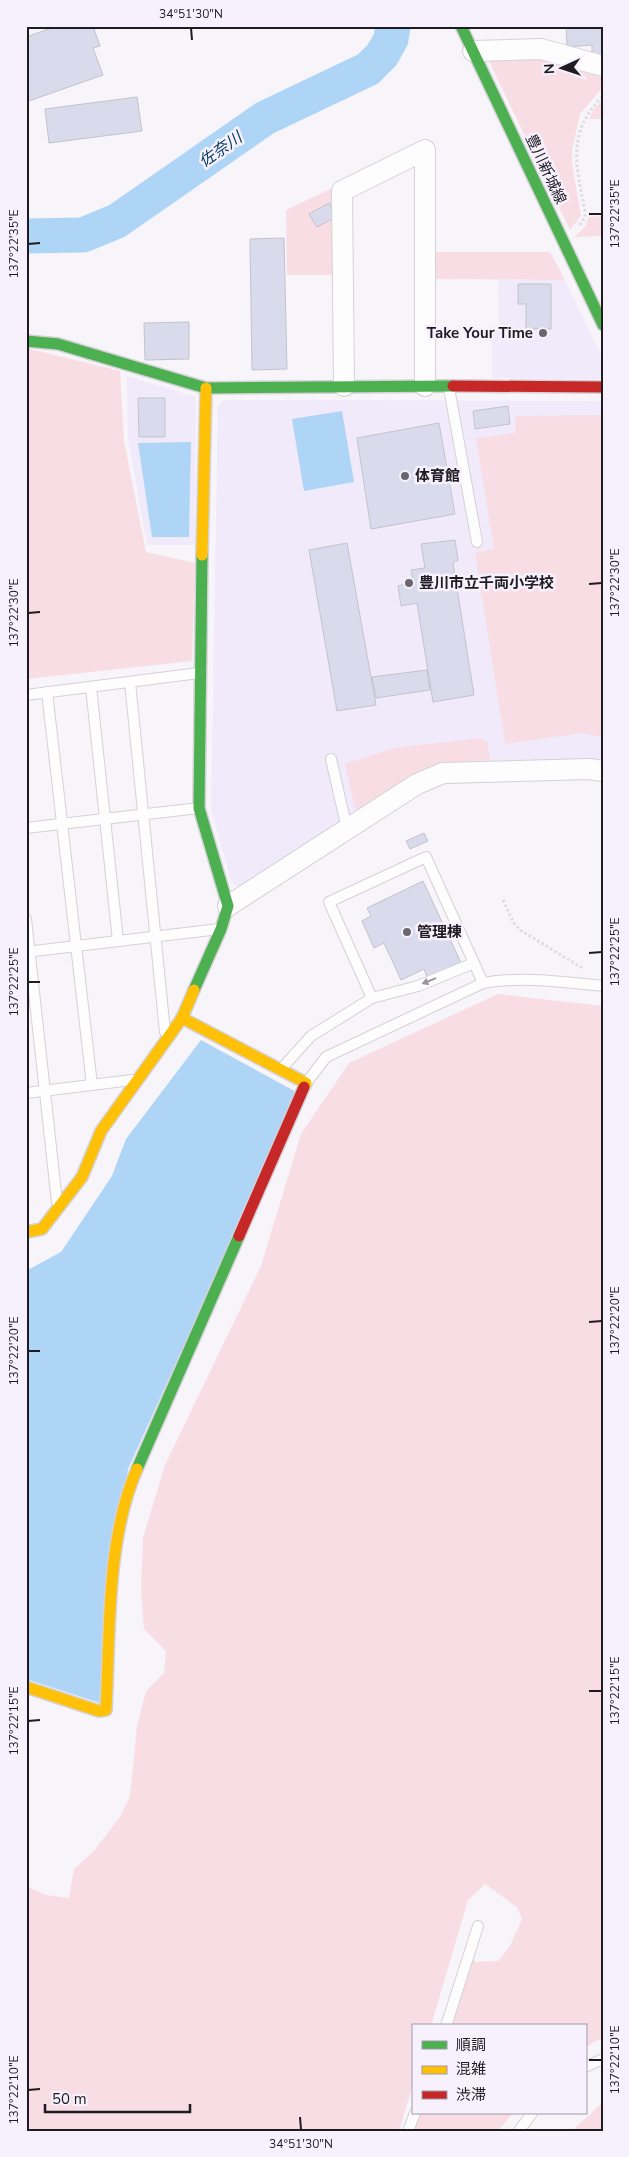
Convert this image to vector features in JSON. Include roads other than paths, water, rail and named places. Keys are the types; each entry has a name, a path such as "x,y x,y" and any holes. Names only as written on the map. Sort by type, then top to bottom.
{"street":[{"name":"豊川新城線","path":"461,26 603,325"},
{"path":"473,51 541,49 603,66"},
{"path":"344,386 342,191 425,150 425,386"},
{"path":"26,341 58,344 206,388 344,386 603,387"},
{"path":"26,1232 42,1229 58,1211 82,1177 101,1131 182,1018 222,929 228,906 199,808 199,674 206,388"},
{"path":"228,906 417,784 443,773 589,769 603,771"},
{"path":"26,1687 99,1711 106,1710 115,1553 130,1487 306,1083 182,1018"}],"lane":[{"path":"449,386 477,542"},
{"path":"26,694 199,674"},
{"path":"130,682 166,1040"},
{"path":"91,686 118,941"},
{"path":"47,692 92,1085"},
{"path":"331,759 347,830"},
{"path":"26,828 199,808"},
{"path":"372,998 329,902 426,857 483,983"},
{"path":"26,919 28,952 58,1211"},
{"path":"28,952 222,929"},
{"path":"281,1070 311,1036 372,998 418,986 474,963"},
{"path":"306,1083 326,1057 483,983 508,979 527,979 603,986"},
{"path":"26,1092 137,1080"},
{"path":"447,2024 478,1926"},
{"path":"586,2067 603,2059"},
{"path":"408,2131 415,2114"},
{"path":"519,2131 531,2114"}],"water":[{"path":"342,411 354,482 304,491 292,419"},
{"path":"191,442 189,537 152,537 138,443"},
{"path":"201,1040 298,1093 128,1469 100,1703 26,1679 26,1271 61,1252 112,1176 126,1139"}],"waterway":[{"name":"佐奈川","path":"26,236 83,235 117,221 265,118 368,69 382,55 391,39 393,26"}],"place":[{"name":"Take Your Time","path":"543,333"},
{"name":"体育館","path":"405,476"},
{"name":"豊川市立千両小学校","path":"409,583"},
{"name":"管理棟","path":"407,932"}]}
